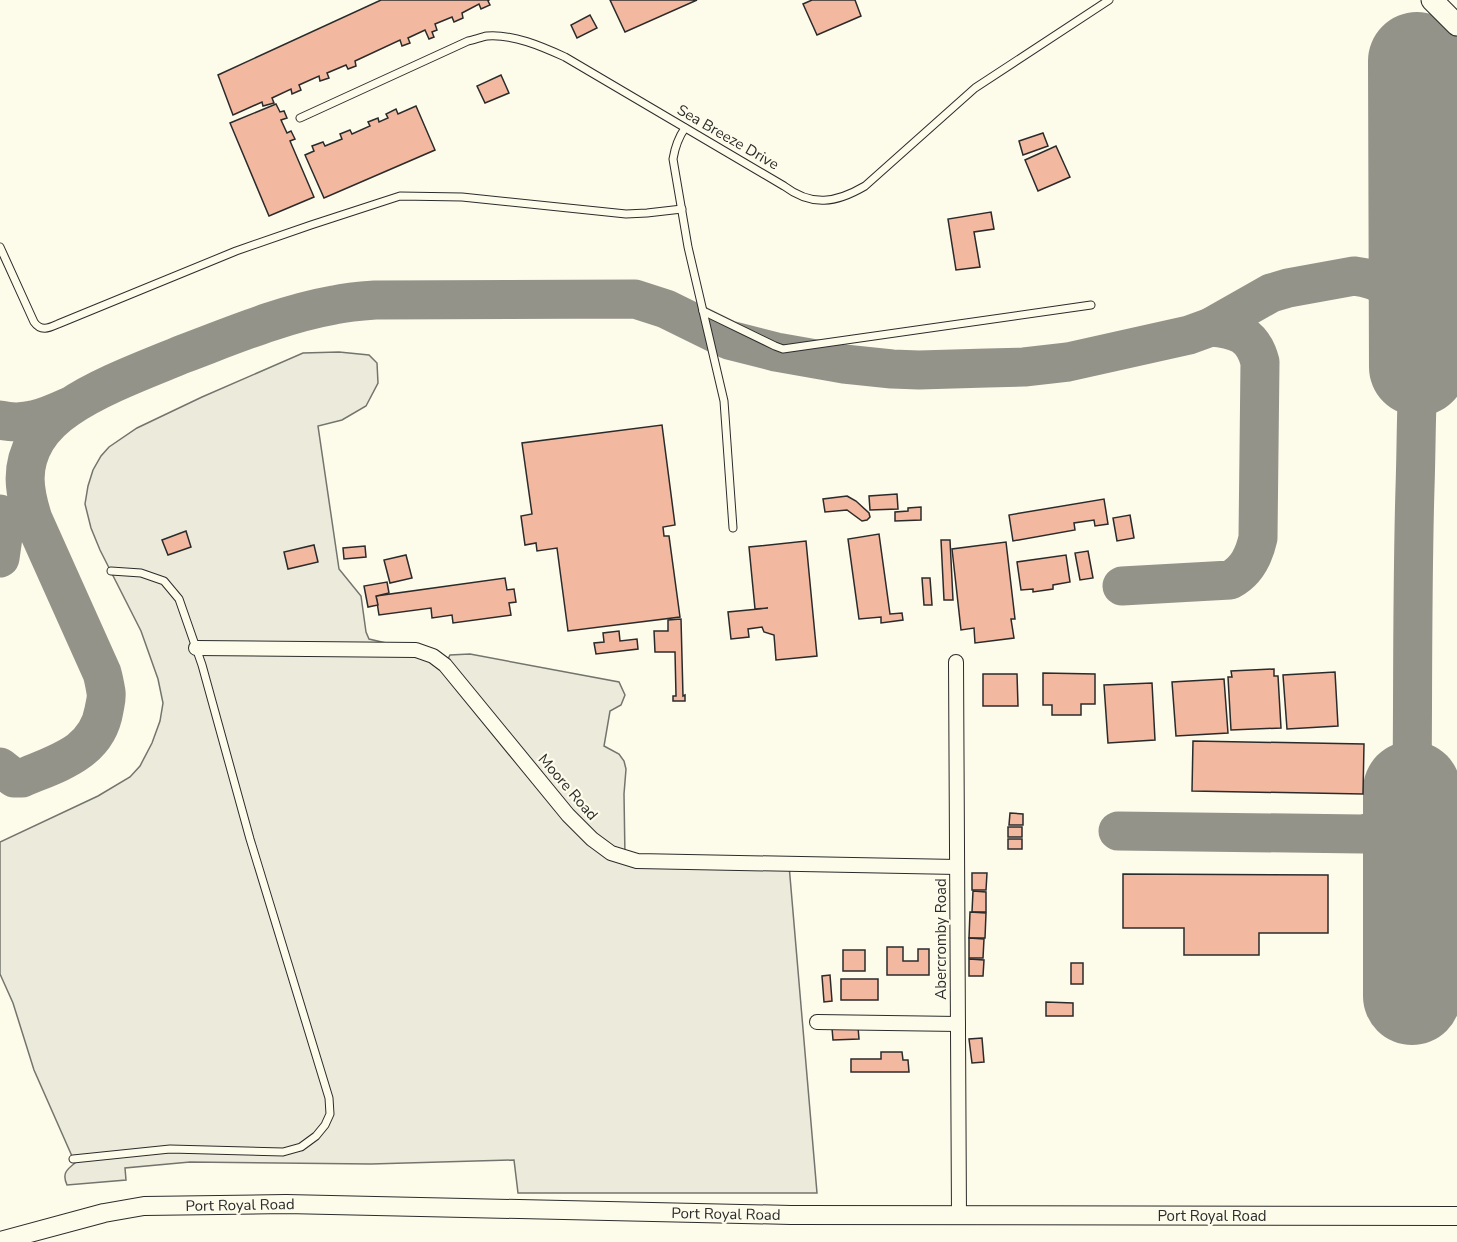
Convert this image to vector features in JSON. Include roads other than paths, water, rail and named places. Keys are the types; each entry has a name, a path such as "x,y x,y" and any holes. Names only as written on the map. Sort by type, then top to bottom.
{"main road":[{"path":"1432,0 1457,25"},
{"name":"Port Royal Road","path":"0,1241 104,1213 144,1206 286,1204 791,1215 1457,1216"}],"street":[{"name":"Moore Road","path":"196,648 416,650 433,656 445,665 568,815 592,839 611,853 637,861 957,867"},
{"name":"Abercromby Road","path":"956,662 959,1216"},
{"path":"817,1022 958,1024"}],"lane":[{"name":"Sea Breeze Drive","path":"300,118 468,41 487,36 514,38 540,45 565,57 804,197 826,201 851,194 865,186 975,88 1109,0"},
{"path":"685,128 674,148 673,159 688,247 724,401 733,528"},
{"path":"0,247 31,317 36,325 44,329 236,251 400,196 470,198 626,214 682,209"},
{"path":"703,311 783,349 1092,305"},
{"path":"74,1159 170,1149 282,1152 302,1147 316,1136 330,1114 329,1098 250,839 202,665 179,599 165,581 141,573 111,571"}]}
